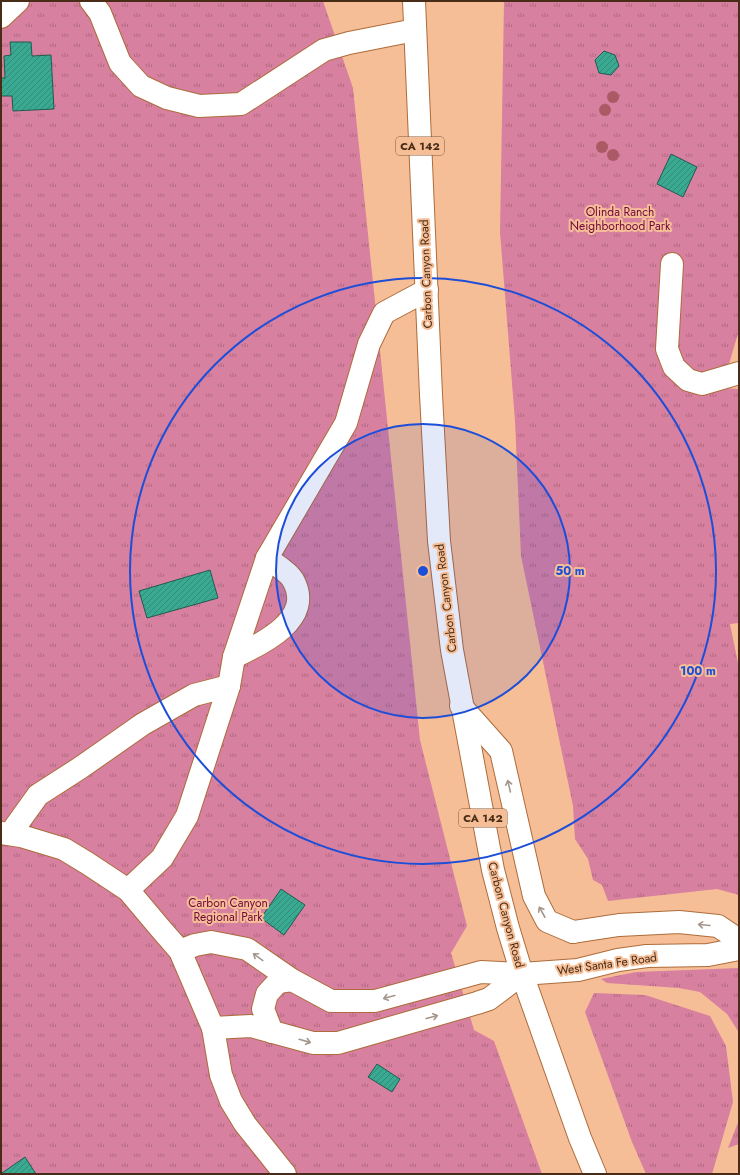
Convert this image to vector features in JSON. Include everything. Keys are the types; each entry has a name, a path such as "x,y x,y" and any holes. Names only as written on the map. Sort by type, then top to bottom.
{"main road":[{"path":"1,17 18,1"},
{"path":"91,1 100,14 120,63 141,86 167,98 199,106 241,104 324,50 349,43 415,30"},
{"name":"Carbon Canyon Road","path":"414,1 439,540 452,650 461,706 493,870 522,974 580,1138 595,1174"},
{"path":"672,264 667,349 674,367 688,380 702,384 739,373"},
{"path":"128,890 162,858 188,816 229,686 234,657 267,558 346,423 369,344 384,313 427,290"},
{"path":"234,657 258,646 277,634 290,621 296,606 298,590 292,578 267,558"},
{"path":"229,686 194,695 143,724 38,795 6,833 64,849 128,890 180,951 213,1028 221,1076 231,1101 245,1124 286,1174"},
{"path":"461,706 501,751 534,896 547,921 573,932 619,924 678,922 718,926 739,940"},
{"name":"West Santa Fe Road","path":"180,951 195,945 211,942 247,949 292,980 331,1001 375,1001 481,972 522,974 578,970 618,960 647,956 708,955 739,949"},
{"path":"213,1028 252,1026 313,1043 338,1043 489,999 522,974"},
{"path":"272,1032 263,1009 267,994 278,982 292,980"}],"green space":[{"name":"Carbon Canyon Regional Park","path":"1,1 323,1 353,88 420,740 467,926 451,953 474,1030 494,1041 542,1174 1,1174"},
{"name":"Olinda Ranch Neighborhood Park","path":"504,1 739,1 739,330 722,388 739,389 739,623 730,624 739,668 739,895 717,889 608,901 602,885 593,880 588,859 575,839 573,806 521,556 515,421 500,232"},
{"path":"739,968 739,1041 738,1031 727,1014 700,992 679,988 607,983 601,979 636,972"},
{"path":"594,993 645,995 710,1016 726,1046 733,1102 712,1174 646,1174 632,1142 585,1012"},
{"path":"739,1120 739,1144 728,1148"}],"building":[{"path":"10,42 31,42 32,56 51,55 54,109 13,111 12,96 1,96 1,78 5,78 4,56 11,55"},
{"path":"604,51 615,55 619,66 611,75 599,73 595,60"},
{"path":"671,154 697,167 683,197 657,184"},
{"path":"210,570 218,598 147,618 139,591"},
{"path":"281,889 305,905 284,935 261,918"},
{"path":"377,1064 400,1079 392,1092 368,1077"},
{"path":"25,1157 36,1174 2,1173"}]}
